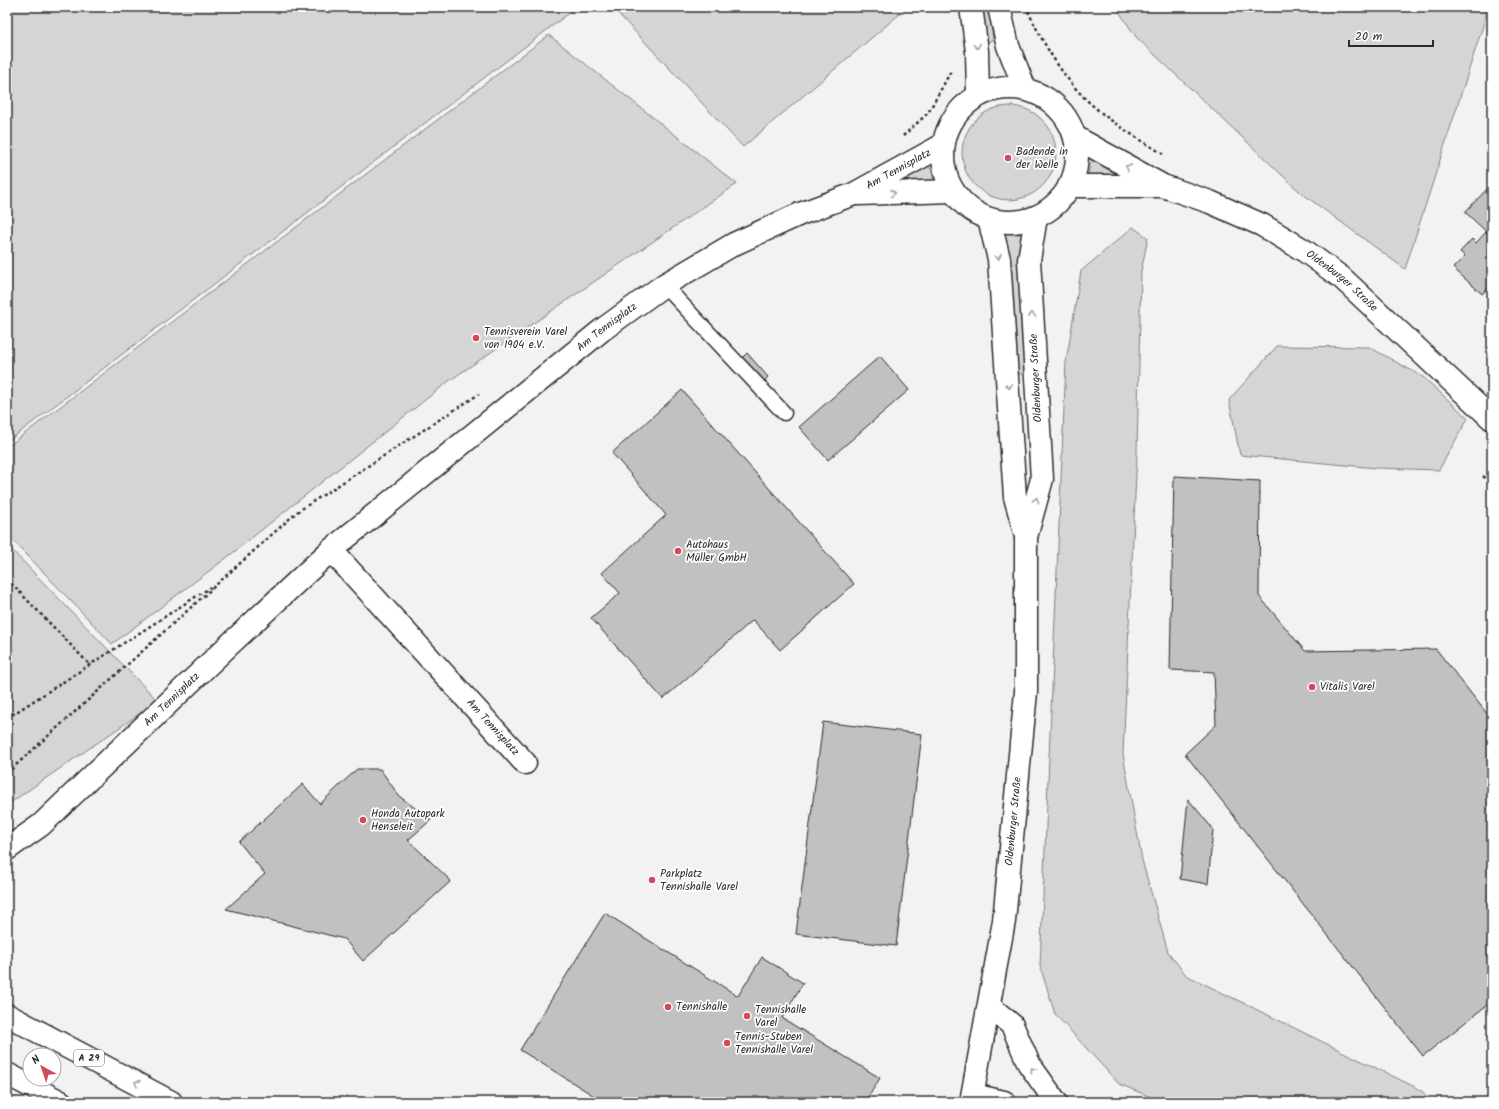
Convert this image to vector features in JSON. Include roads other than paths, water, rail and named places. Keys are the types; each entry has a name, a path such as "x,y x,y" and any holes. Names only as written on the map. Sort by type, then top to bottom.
{"main road":[{"path":"971,7 977,51 978,95"},
{"path":"999,7 1008,46 1025,89"},
{"path":"1009,87 1025,89 1042,95 1056,106 1067,120 1075,137 1077,154 1075,171 1069,186 1055,204 1036,217 1021,221 1005,222 989,219 969,208 953,191 946,177 942,161 943,145 949,125 961,108 978,95 993,89 1009,87"},
{"name":"Oldenburger Straße","path":"1075,137 1162,186 1210,202 1262,225 1305,251 1342,278 1492,419"},
{"name":"Am Tennisplatz","path":"9,849 41,825 222,651 331,550 596,335 664,285 734,244 800,214 854,194 943,145"},
{"name":"Oldenburger Straße","path":"1069,186 1162,186"},
{"name":"Am Tennisplatz","path":"854,194 953,191"},
{"name":"Oldenburger Straße","path":"1026,537 1042,479 1029,260 1036,217"},
{"name":"Oldenburger Straße","path":"972,1098 1004,921 1026,692 1026,537 1015,497 999,259 989,219"},
{"name":"Am Tennisplatz","path":"331,550 525,763"},
{"path":"989,1006 1012,1025 1029,1064 1056,1102"},
{"name":"A 29","path":"7,1015 171,1102"},
{"path":"7,1074 61,1102"},
{"path":"972,1098 1004,1102"}],"lane":[{"path":"664,285 784,413"}],"place":[{"name":"Badende in der Welle","path":"1008,158"},
{"name":"Tennisverein Varel von 1904 e.V.","path":"476,338"},
{"name":"Autohaus Müller GmbH","path":"678,551"},
{"name":"Vitalis Varel","path":"1312,687"},
{"name":"Honda Autopark Henseleit","path":"363,820"},
{"name":"Parkplatz Tennishalle Varel","path":"652,880"},
{"name":"Tennishalle","path":"668,1007"},
{"name":"Tennishalle Varel","path":"747,1016"},
{"name":"Tennis-Stuben Tennishalle Varel","path":"727,1043"}]}
